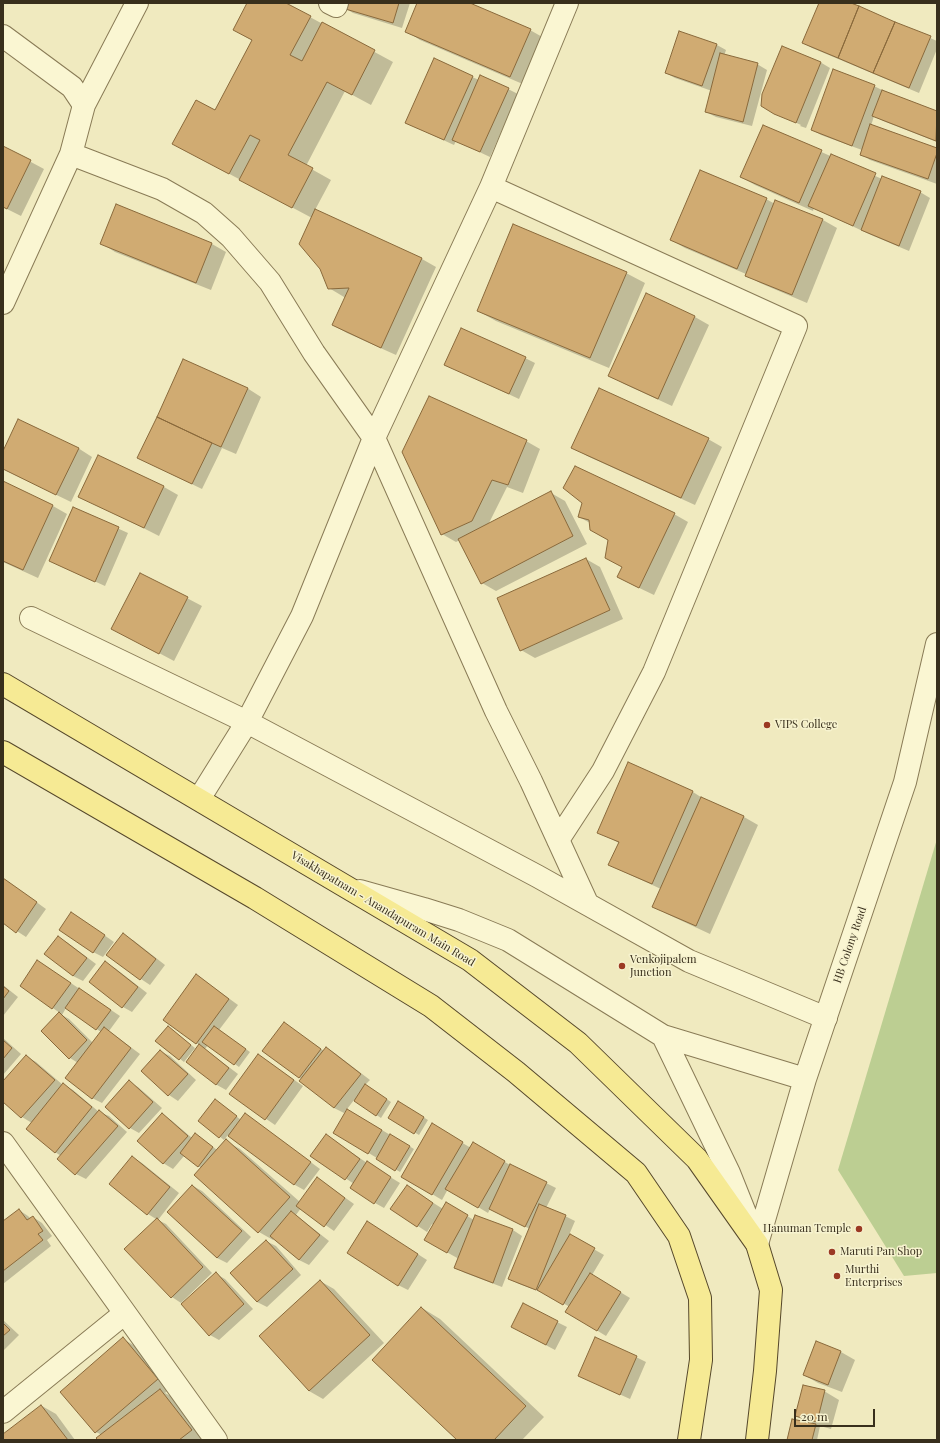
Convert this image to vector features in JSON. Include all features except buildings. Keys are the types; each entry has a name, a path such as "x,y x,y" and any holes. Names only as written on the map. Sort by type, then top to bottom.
{"main road":[{"name":"Visakhapatnam - Anandapuram Main Road","path":"3,684 470,960 578,1043 697,1159 757,1244 771,1290 765,1371 757,1440"},
{"path":"3,752 255,898 431,1006 516,1072 636,1174 679,1236 700,1298 701,1360 689,1440"}],"street":[{"path":"3,303 71,154 84,105 137,3"},
{"path":"330,3 336,6 337,3"},
{"path":"199,799 247,722 302,616 374,438 491,187 567,3"},
{"path":"3,36 72,87 84,105"},
{"path":"71,154 162,189 204,213 230,237 270,282 314,353 374,438 496,711 531,781 587,903"},
{"path":"491,187 796,326 654,672 603,771 558,840"},
{"path":"31,618 247,722 587,903 689,961 826,1018"},
{"name":"HB Colony Road","path":"757,1244 805,1079 905,782 937,644"},
{"path":"349,888 459,920 508,940 663,1036 805,1079"},
{"path":"663,1036 729,1173 757,1244"},
{"path":"3,1143 216,1440"},
{"path":"3,1412 125,1313"}],"green space":[{"path":"937,839 937,1273 904,1276 838,1170"}],"place":[{"name":"VIPS College","path":"767,725"},
{"name":"Venkojipalem Junction","path":"622,966"},
{"name":"Hanuman Temple","path":"859,1229"},
{"name":"Maruti Pan Shop","path":"832,1252"},
{"name":"Murthi Enterprises","path":"837,1276"}]}
